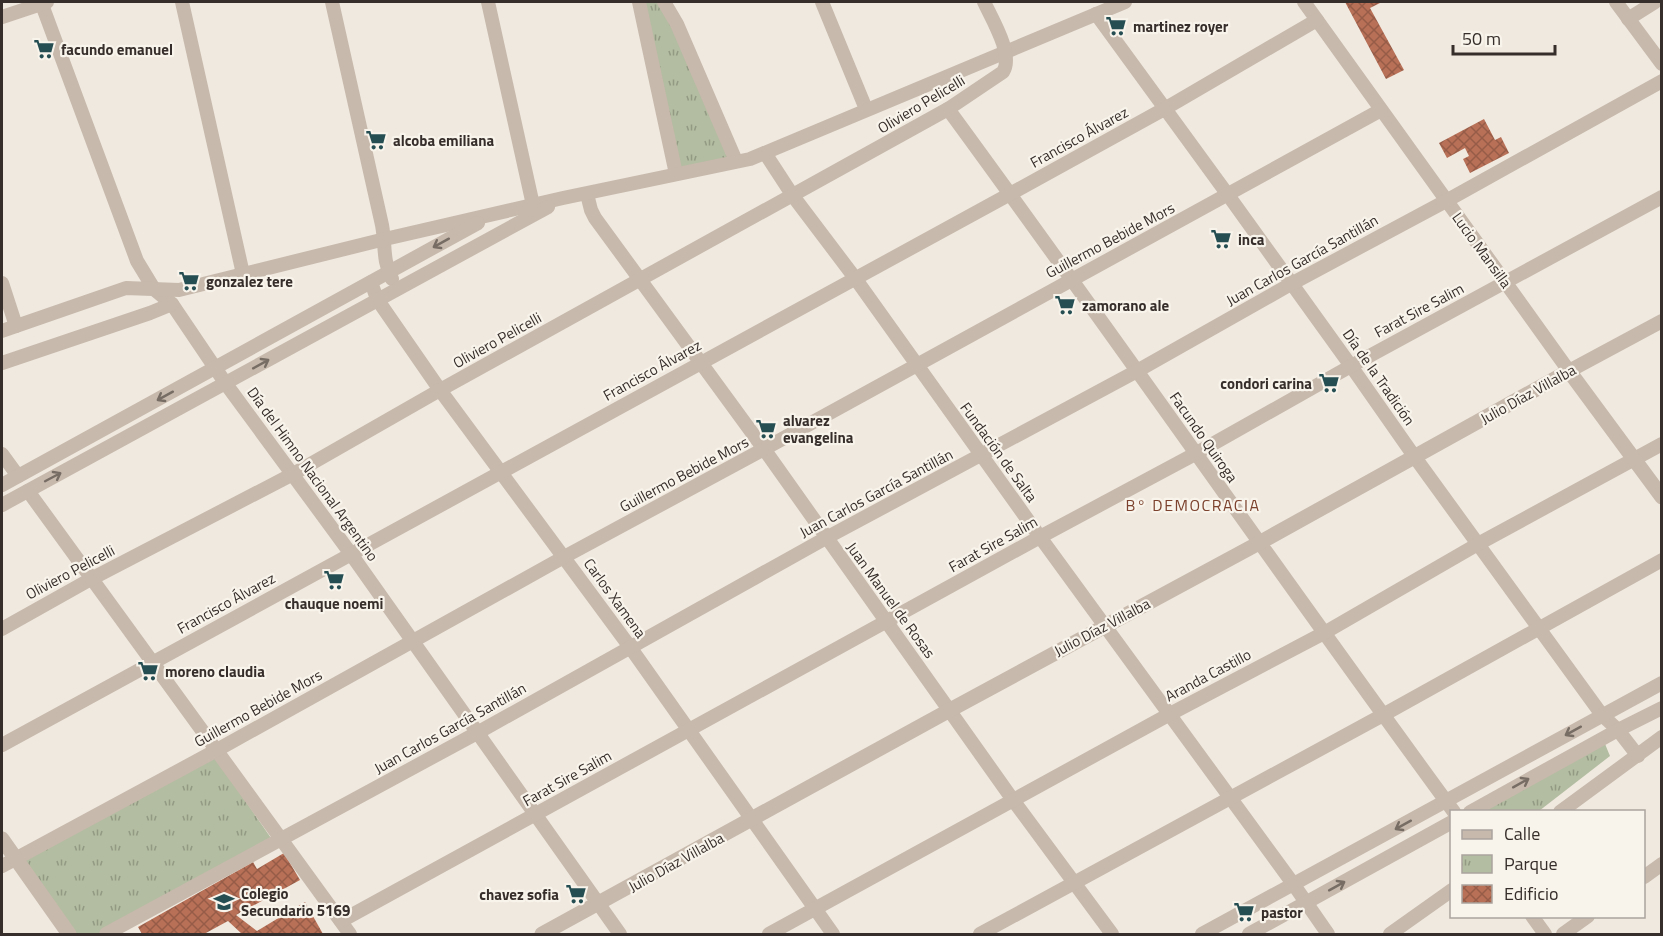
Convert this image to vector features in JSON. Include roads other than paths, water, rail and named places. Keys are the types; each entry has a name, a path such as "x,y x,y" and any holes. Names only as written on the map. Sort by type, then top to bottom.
{"street":[{"path":"2,17 43,2"},
{"name":"Día del Himno Nacional Argentino","path":"43,2 137,261 154,289 172,304 226,384 351,554 620,934"},
{"path":"182,2 243,274"},
{"path":"332,2 385,239 385,261 397,288"},
{"path":"488,2 533,205"},
{"path":"639,2 676,174"},
{"path":"664,2 677,24 736,161"},
{"path":"822,2 866,109"},
{"path":"984,2 1006,51"},
{"path":"2,331 126,288 179,290 385,239 765,153 1125,2"},
{"name":"Lucio Mansilla","path":"1304,2 1505,283 1662,497"},
{"path":"1616,2 1662,64"},
{"path":"1628,20 1655,2"},
{"name":"Día de la Tradición","path":"1096,14 1602,715 1618,730 1638,756"},
{"name":"Francisco Álvarez","path":"2,745 1166,108 1317,20"},
{"name":"Oliviero Pelicelli","path":"2,629 91,579 293,474 440,390 948,109 1003,72 1007,63 1006,51"},
{"name":"Juan Carlos García Santillán","path":"106,934 477,733 826,538 1137,371 1662,81"},
{"name":"Facundo Quiroga","path":"948,109 1383,715 1451,806"},
{"name":"Guillermo Bebide Mors","path":"2,866 1381,110"},
{"name":"Fundación de Salta","path":"765,153 793,196 855,278 1328,934"},
{"name":"Juan Manuel de Rosas","path":"587,194 595,218 764,449 1013,800 1112,934"},
{"name":"Farat Sire Salim","path":"341,921 1662,197"},
{"path":"2,505 563,198"},
{"path":"2,485 493,215"},
{"name":"Carlos Xamena","path":"371,282 377,299 440,390 630,647 833,934"},
{"path":"2,283 16,326"},
{"path":"2,363 150,314 172,304"},
{"name":"Julio Díaz Villalba","path":"542,934 1662,321"},
{"name":"Aranda Castillo","path":"769,934 1170,714 1324,633 1479,544 1662,444"},
{"path":"2,454 18,476"},
{"path":"28,491 350,934"},
{"path":"980,934 1662,560"},
{"path":"1202,934 1451,806 1602,715 1662,683"},
{"path":"1474,810 1662,708"},
{"path":"1563,810 1662,737"},
{"path":"1249,934 1450,823"},
{"path":"2,839 69,934"},
{"path":"1645,876 1662,864"},
{"path":"1390,934 1450,891"},
{"path":"1533,918 1545,934"},
{"path":"1563,934 1585,918"}],"place":[{"name":"martinez royer","path":"1116,26"},
{"name":"facundo emanuel","path":"44,49"},
{"name":"alcoba emiliana","path":"376,140"},
{"name":"inca","path":"1221,239"},
{"name":"gonzalez tere","path":"189,281"},
{"name":"zamorano ale","path":"1065,305"},
{"name":"condori carina","path":"1329,383"},
{"name":"alvarez evangelina","path":"766,429"},
{"name":"chauque noemi","path":"334,580"},
{"name":"moreno claudia","path":"148,671"},
{"name":"chavez sofia","path":"576,894"},
{"name":"Colegio Secundario 5169","path":"224,902"},
{"name":"pastor","path":"1244,912"}],"district":[{"name":"B° DEMOCRACIA","path":"1193,505"}]}
